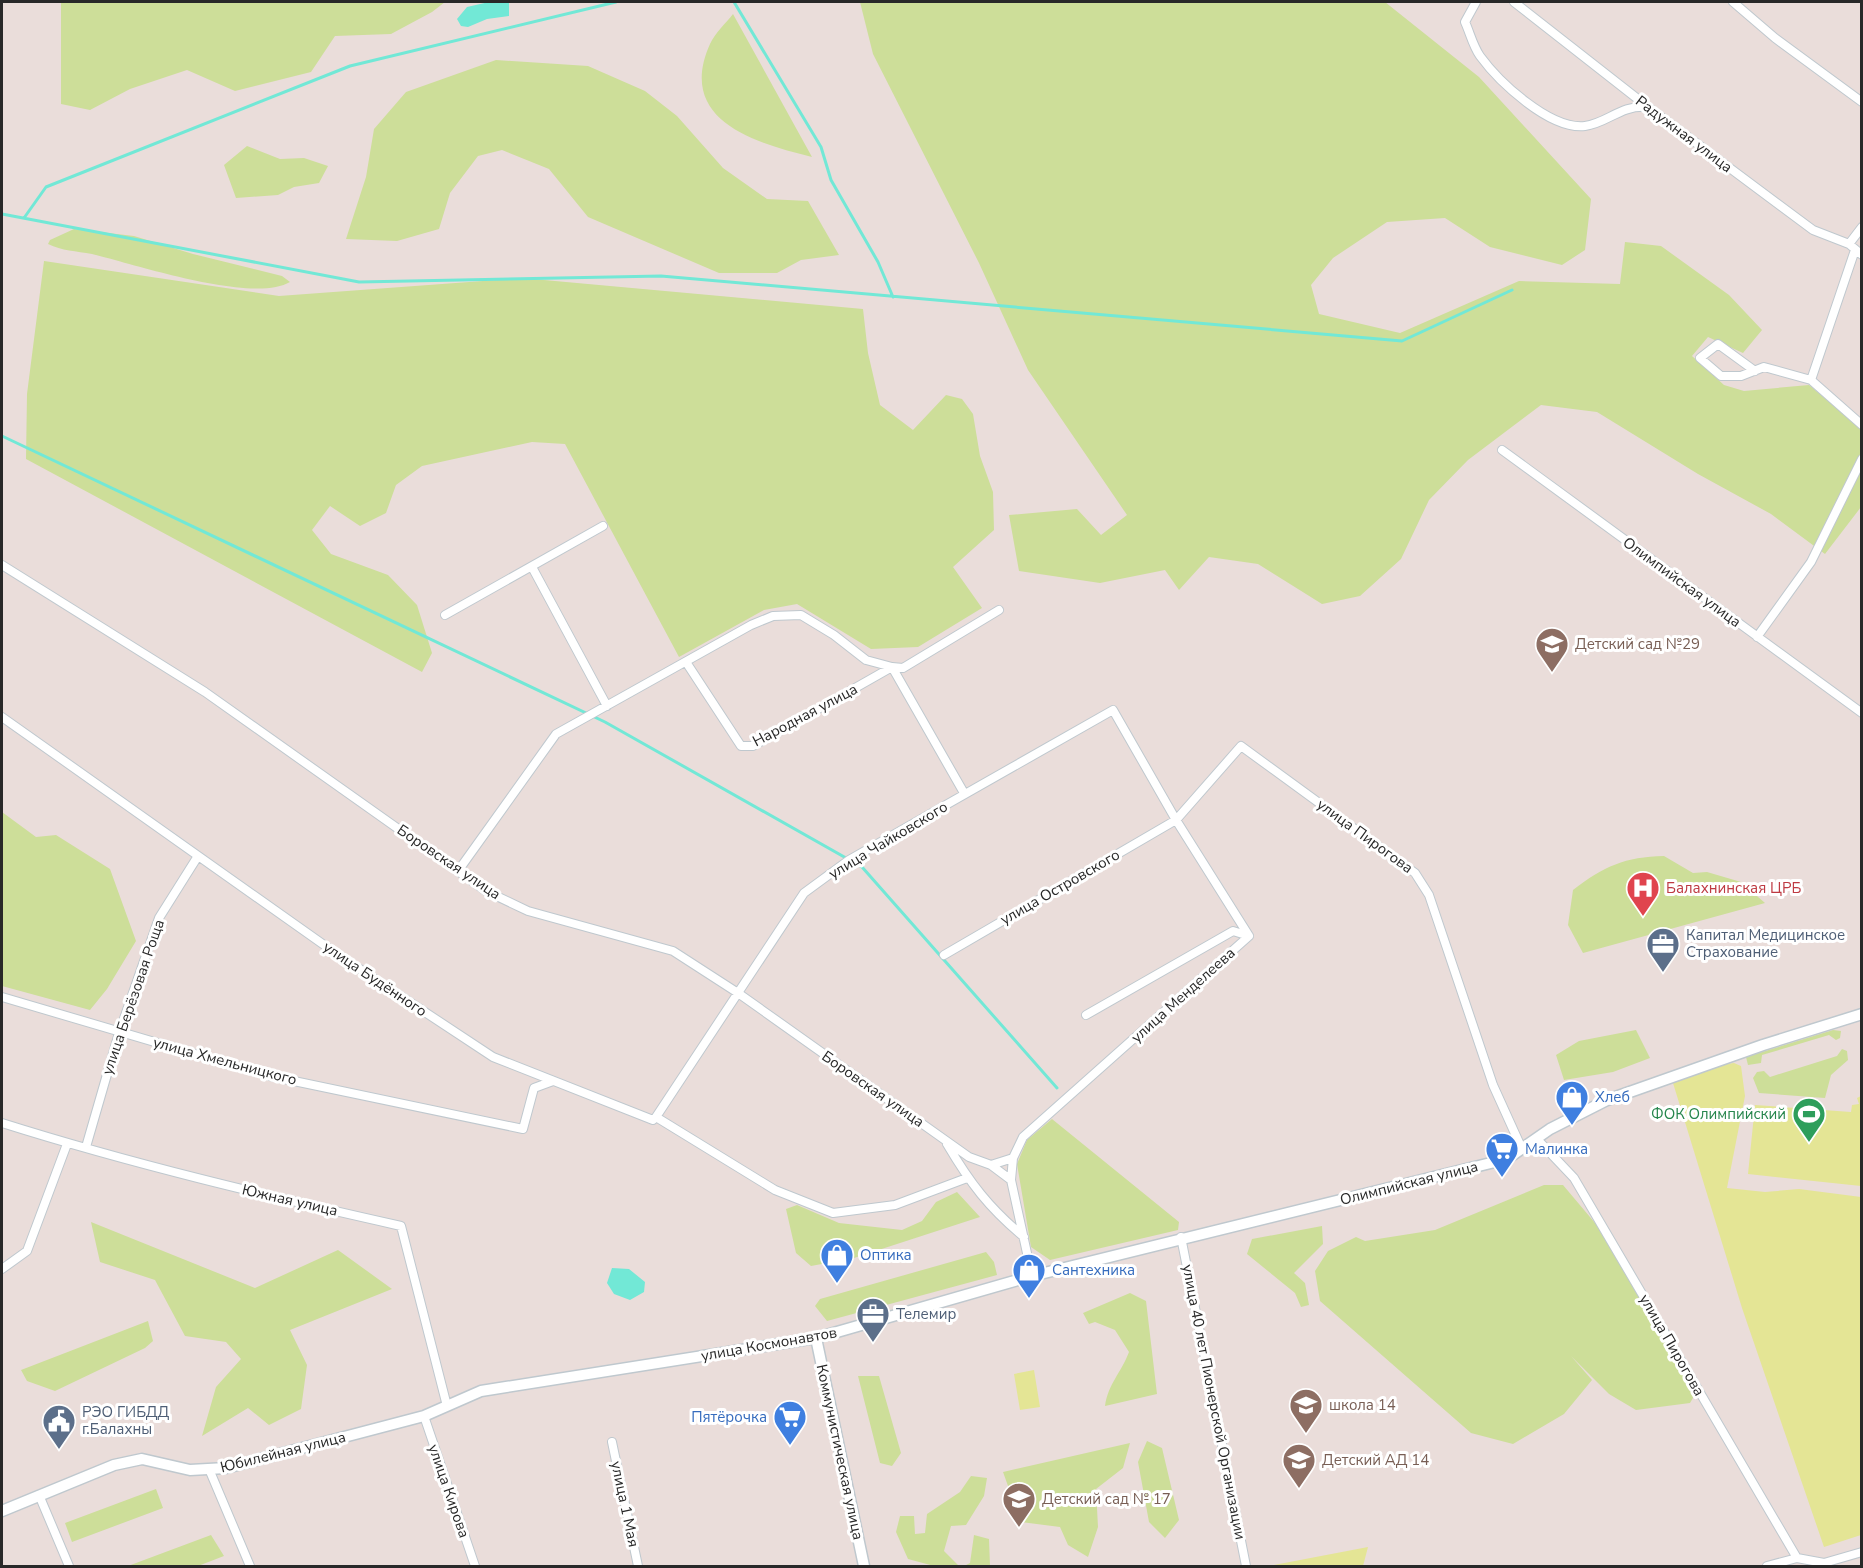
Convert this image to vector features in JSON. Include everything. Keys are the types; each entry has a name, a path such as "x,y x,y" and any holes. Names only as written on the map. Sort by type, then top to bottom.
{"street":[{"path":"1476,2 1465,22 1479,54 1505,86 1562,123 1586,126 1632,106 1648,107"},
{"name":"Радужная улица","path":"1514,2 1648,107 1813,230 1855,250"},
{"path":"1733,2 1775,38 1862,102"},
{"path":"1810,380 1862,227"},
{"path":"1755,370 1718,344 1700,358 1722,376 1741,376 1764,367 1810,380 1862,425"},
{"name":"Олимпийская улица","path":"1502,450 1862,713"},
{"path":"1757,637 1811,562 1862,459"},
{"path":"445,615 603,526"},
{"name":"Боровская улица","path":"2,565 205,692 486,891 528,911 673,951 738,993 969,1157 991,1166 1011,1180"},
{"path":"532,567 607,706"},
{"name":"Народная улица","path":"686,662 741,746 753,746 892,667 903,668 999,610"},
{"path":"458,871 556,734 751,625 773,616 801,615 834,635 866,660 892,667 964,794"},
{"name":"улица Чайковского","path":"656,1117 804,892 849,860 964,794 1113,710 1176,820"},
{"name":"улица Будённого","path":"2,717 334,952 493,1057 653,1120 656,1117 775,1190 833,1214 895,1205 967,1178"},
{"name":"улица Пирогова","path":"1176,820 1241,746 1415,873 1429,895 1493,1085 1522,1149"},
{"path":"1176,820 1249,936"},
{"name":"улица Островского","path":"944,955 1176,820"},
{"name":"улица Берёзовая Роща","path":"86,1147 119,1033 159,918 198,856"},
{"name":"улица Менделеева","path":"1086,1016 1233,931 1249,936"},
{"name":"улица Менделеева","path":"1011,1180 1012,1158 1023,1137 1249,936"},
{"name":"улица Хмельницкого","path":"2,997 270,1076 523,1129 534,1089 553,1080"},
{"name":"Олимпийская улица","path":"1181,1238 1507,1159 1537,1139 1607,1100 1763,1045 1862,1014"},
{"name":"Южная улица","path":"2,1123 67,1144 86,1147 262,1195 401,1226 447,1406"},
{"name":"улица Пирогова","path":"1537,1139 1574,1178 1797,1558"},
{"name":"Боровская улица","path":"945,1140 967,1178 1002,1218 1024,1237"},
{"path":"2,1269 27,1251 67,1144"},
{"path":"991,1166 1012,1158"},
{"path":"1011,1180 1032,1276"},
{"name":"улица Космонавтов","path":"424,1416 481,1391 526,1382 816,1338 1032,1276 1181,1238"},
{"name":"улица 40 лет Пионерской Организации","path":"1181,1238 1246,1566"},
{"name":"Коммунистическая улица","path":"816,1338 864,1566"},
{"name":"Юбилейная улица","path":"2,1510 114,1465 142,1459 190,1470 226,1468 424,1416"},
{"name":"улица Кирова","path":"424,1416 475,1566"},
{"name":"улица 1 Мая","path":"612,1442 638,1566"},
{"path":"209,1469 250,1566"},
{"path":"39,1495 69,1566"},
{"path":"1767,1566 1797,1558 1824,1563 1862,1552"}],"green space":[{"path":"61,2 445,2 432,12 391,34 335,36 311,72 235,91 187,70 130,89 90,110 61,104"},
{"path":"860,2 1385,2 1479,77 1591,199 1585,250 1562,265 1490,247 1445,218 1387,222 1333,258 1311,285 1319,314 1400,333 1519,281 1620,284 1625,242 1661,246 1729,295 1762,330 1743,353 1708,337 1692,356 1724,385 1744,391 1809,385 1861,428 1861,507 1825,554 1771,514 1698,474 1597,412 1541,405 1468,460 1429,500 1401,559 1360,596 1322,604 1258,564 1209,557 1179,590 1165,570 1100,583 1019,571 1009,515 1077,509 1101,535 1127,515 1028,370 979,263 873,54"},
{"path":"733,14 812,157 745,135 726,124 712,109 703,92 702,70 712,40"},
{"path":"496,60 588,66 645,91 677,116 723,168 767,199 808,201 839,255 801,260 777,273 719,273 588,217 549,169 502,150 478,156 450,193 439,229 397,241 346,239 366,177 374,129 406,92"},
{"path":"247,146 280,159 304,158 328,166 319,183 294,187 278,195 236,198 224,165"},
{"path":"74,229 134,236 193,254 282,276 290,282 273,288 222,285 163,273 48,244 50,240"},
{"path":"44,261 279,296 522,278 863,309 868,353 880,405 913,430 946,395 962,399 973,414 980,456 993,492 994,530 953,567 982,608 918,647 871,649 797,604 764,610 679,657 565,444 532,442 422,466 396,485 386,513 360,526 330,506 312,530 331,554 388,575 417,605 432,653 422,672 26,459 27,394"},
{"path":"2,812 36,837 56,835 110,869 136,941 107,989 90,1010 2,986"},
{"path":"1664,856 1693,873 1707,872 1741,882 1765,903 1583,953 1568,925 1573,890 1616,864 1638,858"},
{"path":"1636,1030 1650,1058 1613,1072 1564,1080 1556,1055 1579,1041"},
{"path":"1833,1030 1841,1031 1840,1038 1836,1040 1829,1035 1762,1055 1761,1063 1748,1065 1746,1057"},
{"path":"1842,1049 1847,1051 1848,1060 1831,1075 1825,1098 1759,1093 1753,1078 1757,1072 1764,1071 1770,1077 1837,1056"},
{"path":"1734,1063 1741,1066 1745,1096 1727,1188 1765,1192 1799,1189 1861,1197 1861,1535 1824,1547 1742,1308 1673,1083 1713,1066"},
{"name":"ФОК Олимпийский","path":"1861,1096 1861,1186 1748,1174 1755,1105 1851,1112 1852,1105 1859,1104 1857,1098"},
{"path":"1052,1119 1179,1222 1178,1230 1050,1260 1031,1247 1017,1164 1027,1140"},
{"path":"1544,1185 1563,1185 1606,1236 1697,1391 1690,1403 1636,1410 1609,1394 1571,1356 1592,1380 1564,1414 1513,1444 1471,1433 1320,1301 1315,1271 1328,1251 1356,1237 1365,1241 1435,1230"},
{"path":"957,1192 980,1217 854,1258 811,1266 796,1253 786,1209 797,1205 839,1223 902,1230 922,1221 936,1202"},
{"path":"91,1222 255,1288 338,1250 392,1289 290,1330 307,1365 301,1409 269,1425 248,1408 202,1436 216,1387 241,1359 226,1342 185,1336 155,1280 100,1262"},
{"path":"1322,1226 1323,1244 1294,1273 1305,1283 1309,1305 1301,1307 1295,1293 1247,1254 1252,1239"},
{"path":"986,1252 994,1262 997,1275 827,1321 815,1306 820,1299"},
{"path":"1130,1293 1146,1301 1157,1394 1105,1406 1109,1391 1129,1352 1115,1330 1095,1322 1089,1324 1083,1313"},
{"path":"148,1321 153,1341 145,1348 55,1391 27,1381 21,1370"},
{"path":"1034,1370 1040,1407 1020,1410 1014,1374"},
{"path":"858,1376 879,1376 901,1453 892,1466 880,1463"},
{"path":"1147,1441 1162,1448 1179,1520 1165,1538 1149,1522 1138,1462"},
{"path":"1130,1443 1123,1468 1096,1489 1098,1527 1088,1557 1068,1545 1060,1527 1021,1522 1003,1472"},
{"path":"971,1476 987,1478 984,1496 966,1525 951,1526 944,1551 959,1566 934,1566 908,1559 896,1532 900,1516 914,1516 915,1534 925,1533 927,1514 960,1492"},
{"path":"156,1489 163,1508 72,1542 65,1523"},
{"path":"211,1535 224,1556 198,1566 128,1566"},
{"path":"974,1535 989,1539 990,1566 964,1566 970,1563"},
{"path":"1368,1547 1363,1566 1269,1566"}],"water":[{"path":"489,2 509,2 509,16 487,19 468,27 461,26 457,19 467,7"},
{"path":"612,1268 629,1269 645,1282 644,1292 630,1300 614,1294 607,1283"}],"waterway":[{"path":"24,218 46,187 350,66 616,2"},
{"path":"734,2 821,147 831,180 878,262 893,297"},
{"path":"2,214 359,282 661,276 1402,341 1512,290"},
{"path":"2,436 605,722 862,867 1057,1088"}],"place":[{"name":"Детский сад №29","path":"1552,673"},
{"name":"Балахнинская ЦРБ","path":"1643,917"},
{"name":"Капитал Медицинское Страхование","path":"1663,973"},
{"name":"Хлеб","path":"1572,1126"},
{"name":"ФОК Олимпийский","path":"1809,1143"},
{"name":"Малинка","path":"1502,1178"},
{"name":"Оптика","path":"837,1284"},
{"name":"Сантехника","path":"1029,1299"},
{"name":"Телемир","path":"873,1343"},
{"name":"школа 14","path":"1306,1434"},
{"name":"Пятёрочка","path":"790,1446"},
{"name":"РЭО ГИБДД г.Балахны","path":"59,1450"},
{"name":"Детский АД 14","path":"1299,1489"},
{"name":"Детский сад № 17","path":"1019,1528"}]}
